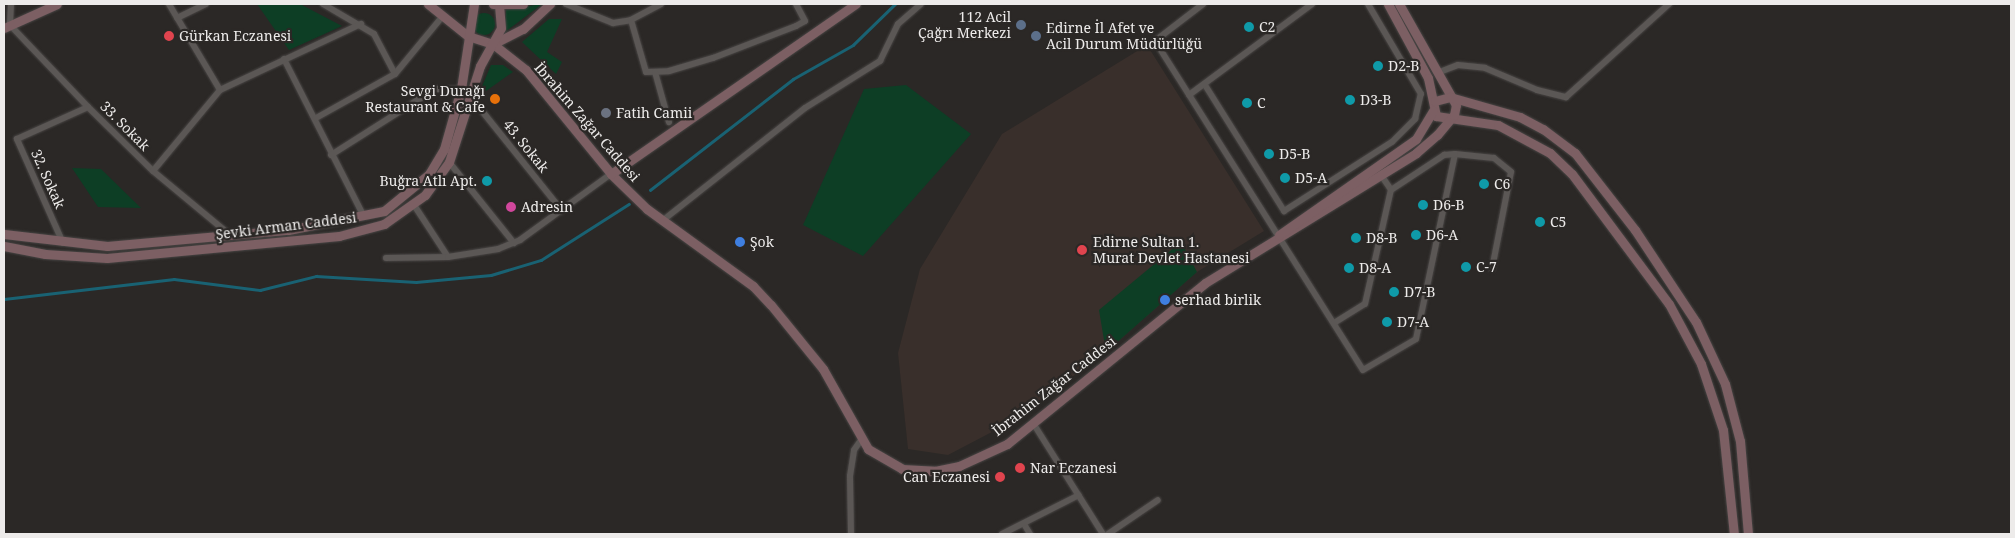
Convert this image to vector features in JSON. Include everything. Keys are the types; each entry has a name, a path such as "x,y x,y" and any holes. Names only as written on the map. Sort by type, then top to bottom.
{"main road":[{"path":"7,26 57,4"},
{"path":"428,4 468,36 493,44 523,29 550,4"},
{"path":"4,234 63,244 107,246 230,235 365,218 396,203 429,174 444,149 461,89 468,36 475,4 468,4"},
{"path":"497,4 523,4"},
{"name":"Şevki Arman Caddesi","path":"4,246 68,257 173,254 339,236 384,224 414,204 449,162 470,96 501,28 497,4"},
{"path":"1388,4 1428,78 1435,101 1433,111 1440,119 1452,118 1519,133 1560,161 1668,304 1701,364 1723,430 1734,534"},
{"path":"1399,4 1453,100 1456,110 1452,118"},
{"path":"611,174 850,6"},
{"name":"İbrahim Zağar Caddesi","path":"493,44 526,70 611,174 662,222 753,286 771,305 823,369 861,440 889,464 935,471 959,466 1007,444 1195,291 1416,139 1433,111"},
{"path":"1435,101 1445,96 1453,100 1520,117 1561,141 1588,169 1669,278 1711,352 1732,406 1740,441 1748,534"},
{"name":"İbrahim Zağar Caddesi","path":"1279,235 1381,175 1425,146 1452,118"}],"street":[{"path":"7,26 11,4"},
{"path":"170,4 220,90"},
{"path":"177,18 206,4"},
{"path":"323,4 361,24 374,34 395,74"},
{"path":"566,4 613,23 631,20 662,4"},
{"path":"631,20 646,72 655,72 713,58 796,26 805,21 796,4"},
{"path":"662,222 805,108 880,61 898,24 921,4"},
{"path":"1203,4 1155,42 1363,370 1416,339 1455,154"},
{"path":"1189,95 1312,4"},
{"path":"1205,85 1284,211 1392,142 1415,119 1421,94 1368,4"},
{"path":"1437,73 1458,66 1485,68 1566,97 1669,4"},
{"path":"316,118 395,74 442,17"},
{"path":"153,171 220,90 284,58 361,24"},
{"name":"33. Sokak","path":"7,26 153,171 230,235"},
{"path":"284,58 316,118 331,155 365,218"},
{"path":"655,72 669,122"},
{"path":"331,155 435,89 461,89"},
{"name":"43. Sokak","path":"470,96 562,211"},
{"name":"32. Sokak","path":"63,244 18,139 88,107"},
{"path":"1334,324 1365,304 1391,190 1444,155 1455,154 1494,158 1511,172 1492,269"},
{"path":"449,162 514,243"},
{"path":"386,258 448,257 514,243 562,211 611,174"},
{"path":"1381,175 1391,190"},
{"path":"414,204 448,257"},
{"path":"1033,423 1103,534"},
{"path":"851,534 850,476 854,450 861,440"},
{"path":"1002,534 1079,495"},
{"path":"1108,534 1158,500"},
{"path":"1024,524 1030,534"}],"shaded area":[{"name":"Edirne Sultan 1. Murat Devlet Hastanesi","path":"1147,45 1264,231 1197,272 1106,352 1011,422 948,455 908,449 898,353 920,269 1002,134"}],"green space":[{"path":"257,4 300,4 342,26 289,50"},
{"path":"541,5 505,32 506,10"},
{"path":"484,13 492,16 495,24 492,32 484,35 476,32 473,24 476,16"},
{"path":"549,19 562,19 547,52 562,62 556,74 522,42"},
{"path":"491,65 503,65 513,72 486,91 481,89"},
{"path":"906,85 971,134 863,256 803,225 864,89"},
{"path":"72,168 101,169 141,208 98,207"},
{"path":"1181,242 1197,272 1106,352 1099,310"}],"waterway":[{"path":"650,190 793,79 853,45 895,4"},
{"path":"4,299 174,279 260,290 316,276 416,282 491,275 541,260 629,204"}],"place":[{"name":"112 Acil Çağrı Merkezi","path":"1021,25"},
{"name":"C2","path":"1249,27"},
{"name":"Gürkan Eczanesi","path":"169,36"},
{"name":"Edirne İl Afet ve Acil Durum Müdürlüğü","path":"1036,36"},
{"name":"D2-B","path":"1378,66"},
{"name":"Sevgi Durağı Restaurant & Cafe","path":"495,99"},
{"name":"D3-B","path":"1350,100"},
{"name":"C","path":"1247,103"},
{"name":"Fatih Camii","path":"606,113"},
{"name":"D5-B","path":"1269,154"},
{"name":"D5-A","path":"1285,178"},
{"name":"Buğra Atlı Apt.","path":"487,181"},
{"name":"C6","path":"1484,184"},
{"name":"D6-B","path":"1423,205"},
{"name":"Adresin","path":"511,207"},
{"name":"C5","path":"1540,222"},
{"name":"D6-A","path":"1416,235"},
{"name":"D8-B","path":"1356,238"},
{"name":"Şok","path":"740,242"},
{"name":"Edirne Sultan 1. Murat Devlet Hastanesi","path":"1082,250"},
{"name":"C-7","path":"1466,267"},
{"name":"D8-A","path":"1349,268"},
{"name":"D7-B","path":"1394,292"},
{"name":"serhad birlik","path":"1165,300"},
{"name":"D7-A","path":"1387,322"},
{"name":"Nar Eczanesi","path":"1020,468"},
{"name":"Can Eczanesi","path":"1000,477"}]}
